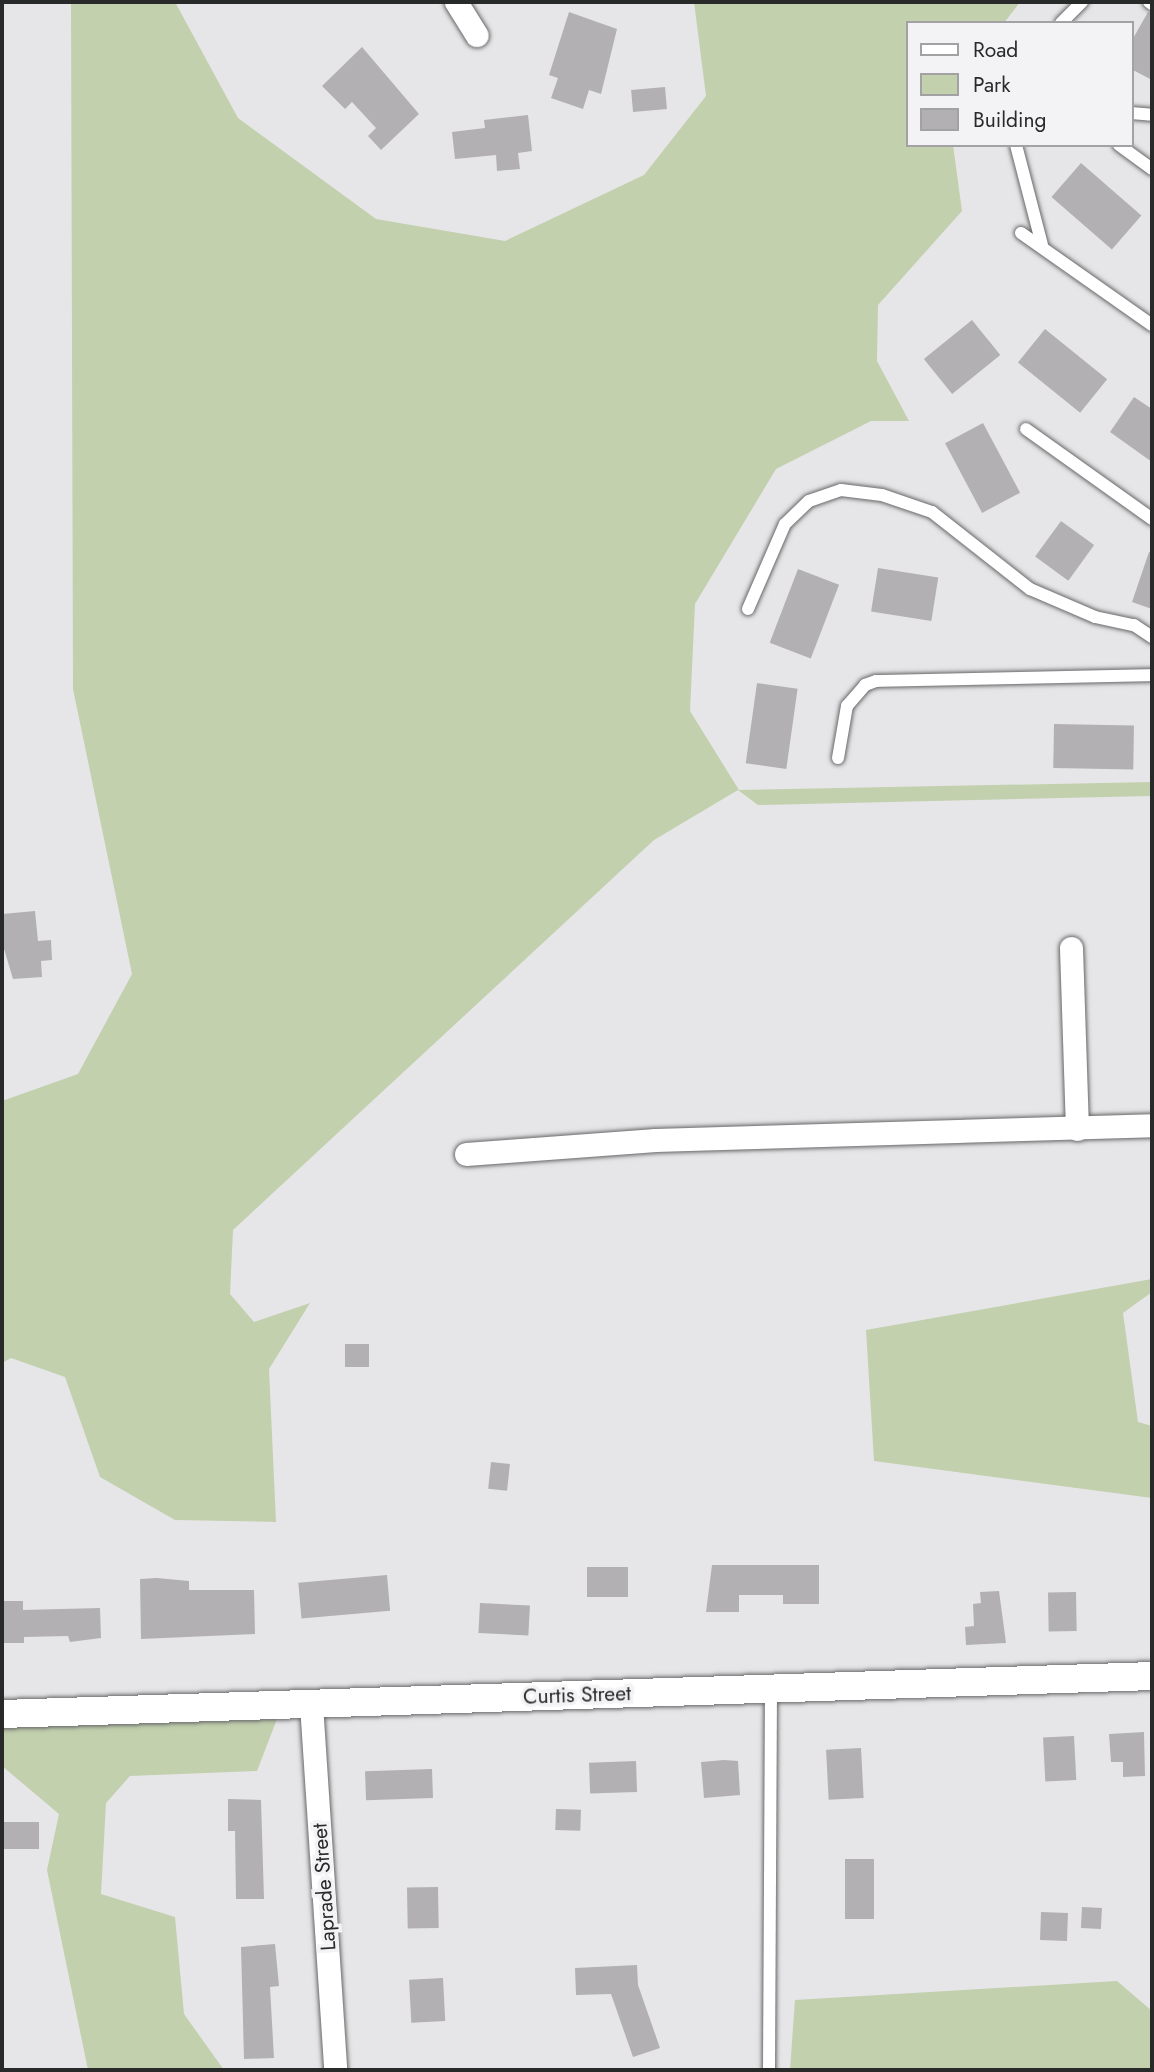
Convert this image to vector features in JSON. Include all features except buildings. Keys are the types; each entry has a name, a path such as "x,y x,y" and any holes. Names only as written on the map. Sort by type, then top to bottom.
{"street":[{"path":"456,2 477,35"},
{"path":"1071,948 1077,1129"},
{"path":"466,1154 655,1140 1152,1125"},
{"name":"Curtis Street","path":"2,1714 1152,1676"},
{"name":"Laprade Street","path":"311,1704 335,2070"}],"lane":[{"path":"1063,21 1082,2"},
{"path":"1133,113 1152,115"},
{"path":"1017,147 1042,245"},
{"path":"1122,147 1152,169"},
{"path":"1021,233 1042,245 1152,325"},
{"path":"1026,429 1152,519"},
{"path":"748,609 785,524 809,501 841,490 882,495 932,512 1030,589 1095,617 1134,625 1152,638"},
{"path":"838,758 847,706 858,690 876,681 1152,675"},
{"path":"769,2070 771,1689"}],"green space":[{"path":"71,2 175,2 238,118 376,219 505,241 644,175 706,96 694,2 1020,2 1006,21 906,21 906,147 953,147 962,211 878,305 877,361 909,421 871,421 776,469 695,604 690,711 739,790 1152,782 1152,796 758,805 738,790 654,840 233,1230 230,1294 254,1322 310,1303 269,1369 276,1522 175,1520 100,1477 65,1377 11,1358 2,1363 2,1101 78,1074 132,974 73,689"},
{"path":"1152,1279 1152,1292 1123,1313 1138,1422 1152,1426 1152,1498 874,1461 866,1330"},
{"path":"277,1719 257,1771 130,1776 106,1803 101,1894 175,1917 184,2014 224,2070 88,2070 47,1870 59,1814 2,1766 2,1724"},
{"path":"1117,1981 1152,2011 1152,2070 790,2070 795,2000"}]}
